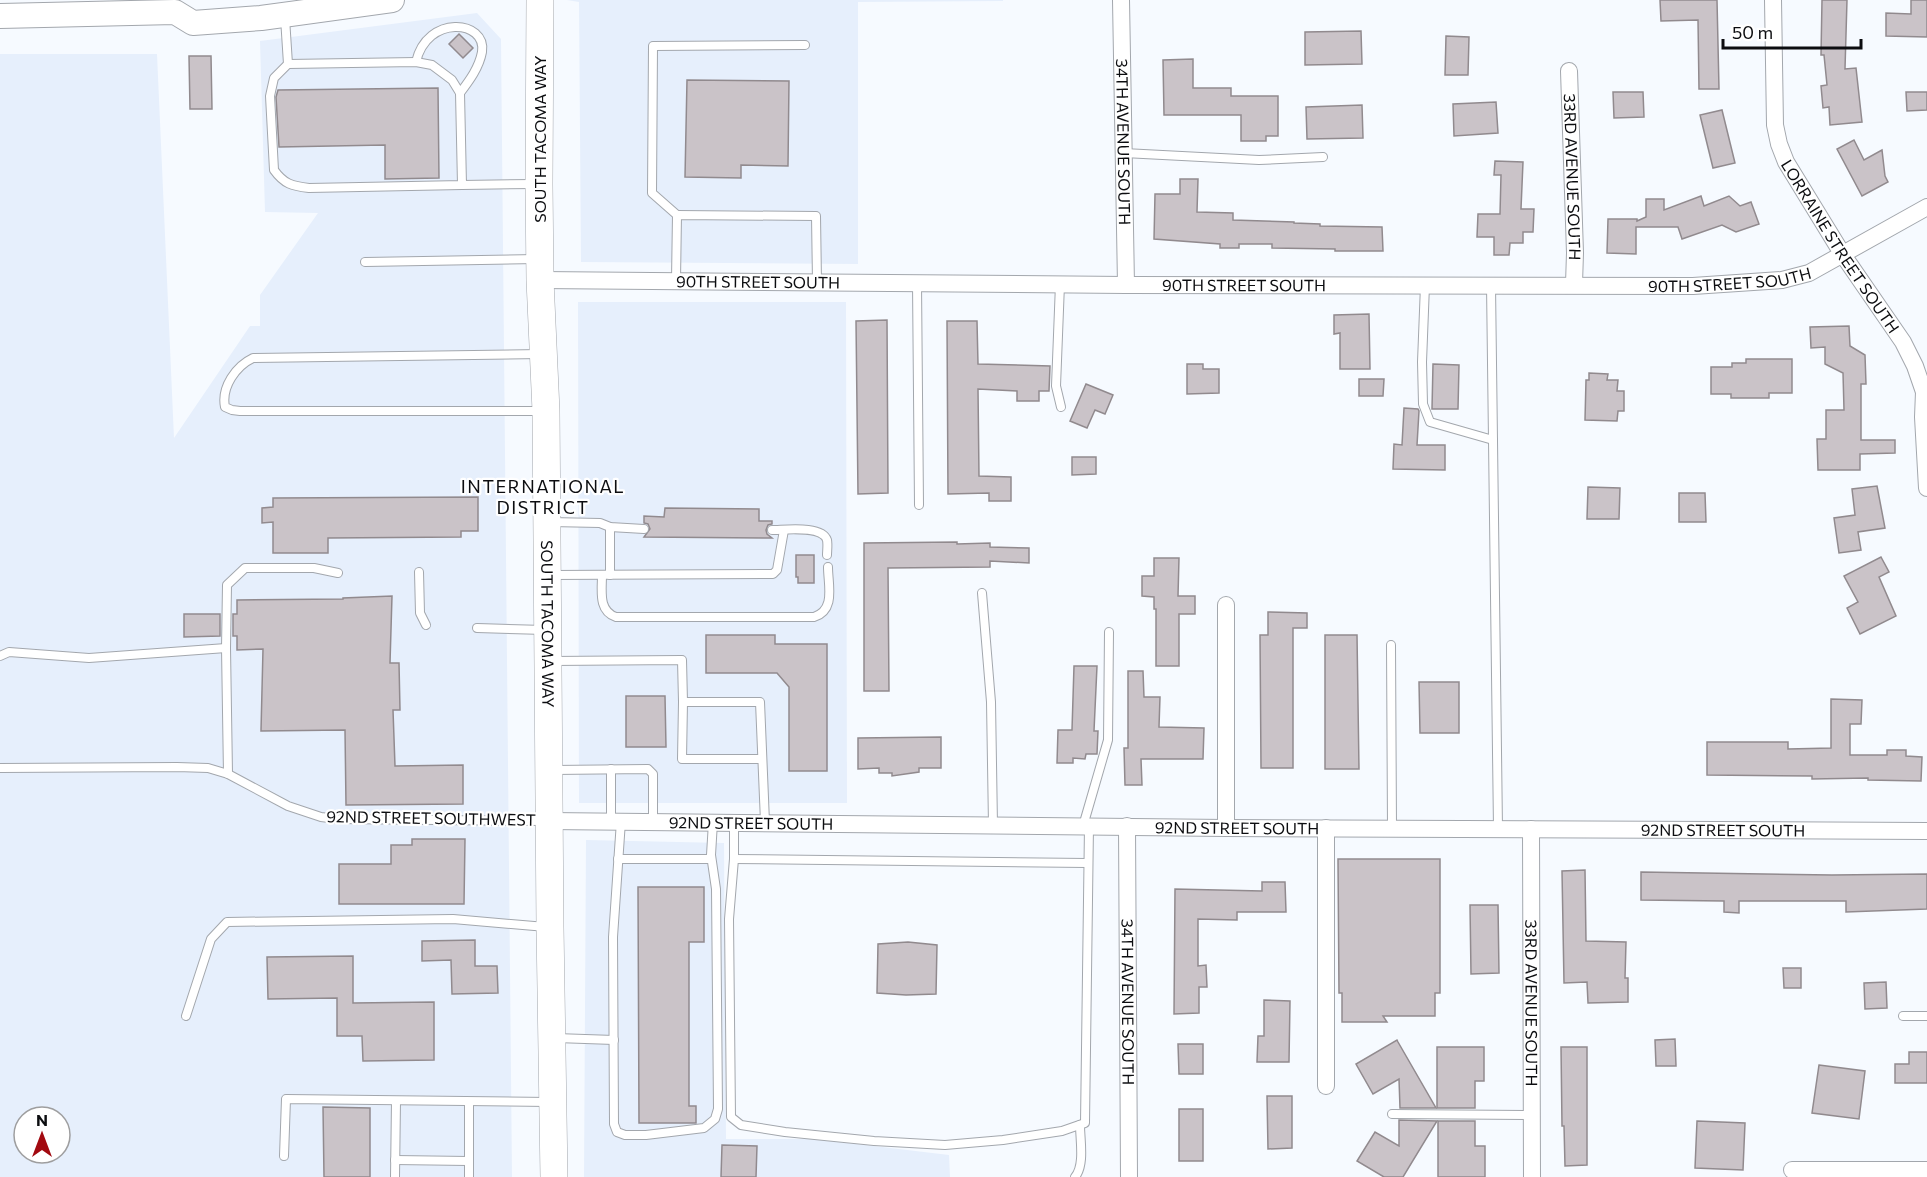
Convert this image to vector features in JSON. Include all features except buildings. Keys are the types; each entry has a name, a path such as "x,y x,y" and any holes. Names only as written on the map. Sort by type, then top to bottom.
{"main road":[{"path":"0,16 181,6 193,23 285,15 392,0"},
{"name":"SOUTH TACOMA WAY","path":"540,0 540,269 546,411 554,1177"}],"street":[{"name":"34TH AVENUE SOUTH","path":"1121,0 1126,285"},
{"name":"LORRAINE STREET SOUTH","path":"1773,0 1775,125 1779,144 1786,162 1843,255 1903,342 1915,366 1925,392 1923,417 1927,488"},
{"name":"33RD AVENUE SOUTH","path":"1569,71 1574,284"},
{"name":"90TH STREET SOUTH","path":"540,269 676,280 1126,285 1694,286 1782,280 1809,273 1927,207"},
{"path":"1226,605 1226,828"},
{"name":"92ND STREET SOUTH","path":"549,820 1226,828 1927,831"},
{"name":"34TH AVENUE SOUTH","path":"1126,826 1129,1177"},
{"path":"1326,828 1326,1086"},
{"name":"33RD AVENUE SOUTH","path":"1531,829 1532,1177"},
{"path":"1792,1170 1927,1170"}],"lane":[{"path":"285,15 288,64"},
{"path":"416,62 422,45 435,32 452,27 470,30 479,39 482,50 475,71 460,93"},
{"path":"805,45 653,46 652,193 677,215 816,216 817,282"},
{"path":"462,185 460,93 452,80 432,65 416,62 288,64 274,78 270,96 274,170 280,179 291,186 309,188 539,184"},
{"path":"1124,153 1259,160 1323,157"},
{"path":"676,280 677,215"},
{"path":"365,262 540,269"},
{"path":"917,283 919,505"},
{"path":"1060,284 1056,386 1060,407"},
{"path":"1491,284 1498,829"},
{"path":"1425,285 1423,404 1430,422 1493,440"},
{"path":"544,354 253,358 242,363 232,376 224,401 225,407 240,411 546,411"},
{"path":"547,522 600,522 610,527 644,529"},
{"path":"610,527 602,601 604,609 616,616 814,616 822,614 827,609 829,602 828,567"},
{"path":"772,530 814,530 824,535 828,555"},
{"path":"547,576 773,574 777,570 784,530"},
{"path":"228,774 227,585 245,568 314,568 338,573"},
{"path":"419,572 420,613 426,626"},
{"path":"982,593 991,702 993,825"},
{"path":"477,628 547,630"},
{"path":"734,822 734,860 729,919 731,1117 741,1125 863,1140 945,1145 1003,1140 1062,1131 1085,1124 1086,826 1108,740 1109,632"},
{"path":"1391,645 1392,828"},
{"path":"0,656 9,652 88,658 226,648"},
{"path":"548,661 682,660 682,759 762,759"},
{"path":"683,702 760,702 765,822"},
{"name":"92ND STREET SOUTHWEST","path":"0,768 208,768 228,774 282,803 312,814 337,819 549,820"},
{"path":"611,769 618,860 613,937 614,1124 617,1132 625,1135 646,1136 704,1128 715,1119 718,1109 716,889 711,859 713,822"},
{"path":"550,770 648,769 653,774 654,822"},
{"path":"618,860 711,859"},
{"path":"734,860 1087,863"},
{"path":"186,1016 211,939 227,922 453,919 550,927"},
{"path":"1903,1016 1927,1016"},
{"path":"552,1038 614,1040"},
{"path":"284,1156 286,1099 553,1102"},
{"path":"395,1177 396,1101"},
{"path":"468,1177 469,1102"},
{"path":"1392,1114 1532,1115"},
{"path":"1075,1177 1079,1173 1081,1162 1080,1125"},
{"path":"395,1160 468,1161"}],"shaded area":[{"path":"567,0 1003,1 858,2 858,264 581,262 579,2"},
{"path":"477,13 501,39 512,1177 0,1177 0,54 157,54 174,438 250,326 260,326 260,295 318,213 265,212 260,41"},
{"path":"578,302 846,302 847,803 579,803"},
{"path":"586,840 724,843 726,1139 815,1139 949,1155 950,1177 584,1177"}],"district":[{"name":"INTERNATIONAL DISTRICT","path":"543,497"}]}
